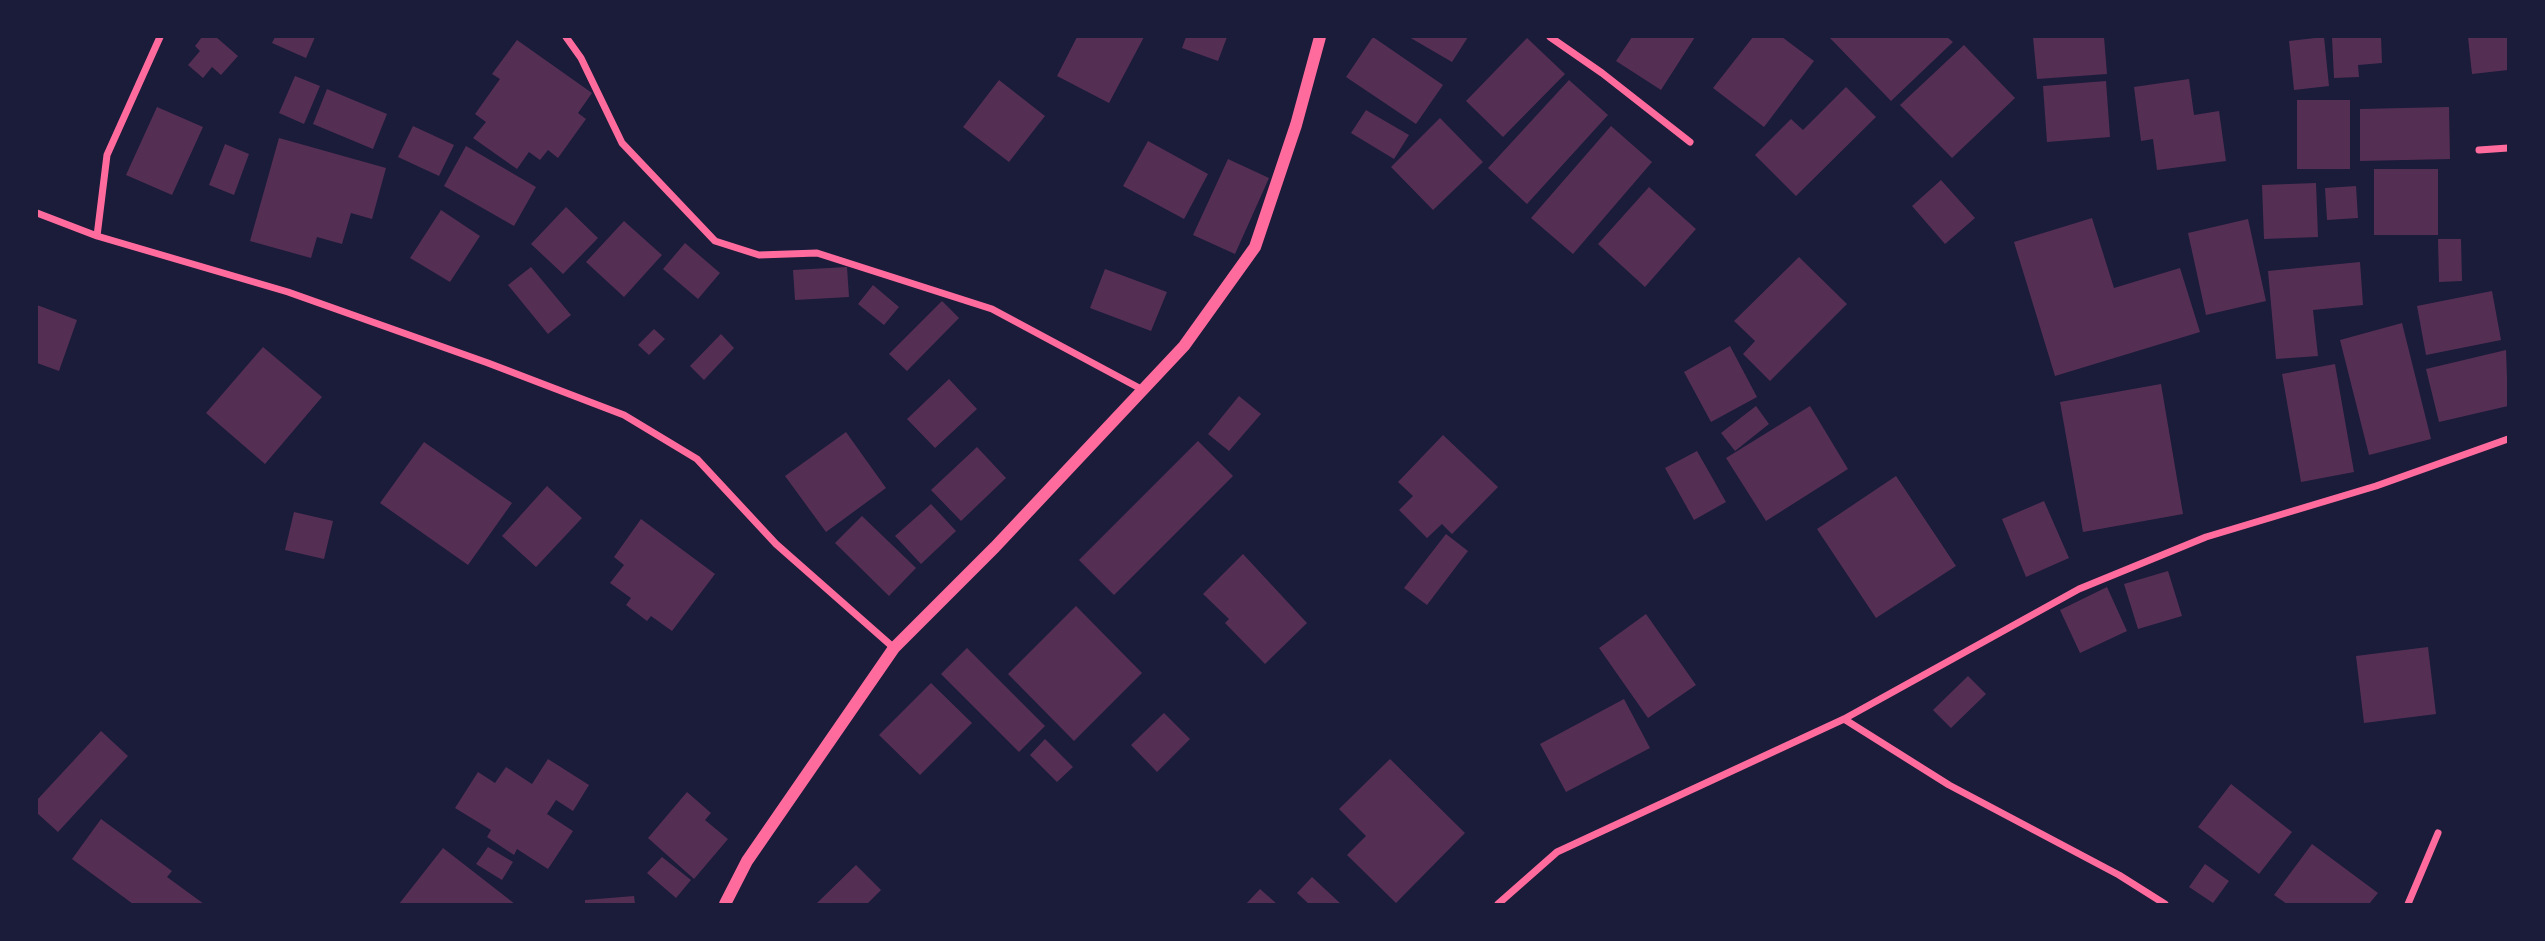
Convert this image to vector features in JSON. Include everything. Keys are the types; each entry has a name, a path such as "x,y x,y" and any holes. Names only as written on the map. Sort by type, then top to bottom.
{"street":[{"path":"97,236 107,155 160,37"},
{"path":"566,37 581,58 622,143 715,241 759,255 817,253 992,309 1143,390"},
{"path":"725,904 747,861 894,648 995,547 1184,346 1255,247 1296,125 1320,37"},
{"path":"1550,37 1602,73 1690,142"},
{"path":"2479,150 2508,148"},
{"path":"37,213 97,236 288,292 624,415 697,459 776,544 894,648"},
{"path":"1498,904 1557,852 1844,719 2079,589 2206,537 2376,486 2508,439"},
{"path":"1844,719 1949,785 2119,875 2165,904"},
{"path":"2408,904 2438,833"}],"building":[{"path":"202,37 216,37 238,56 221,75 212,67 203,78 188,65 200,51 195,46"},
{"path":"275,37 315,37 306,58 272,43"},
{"path":"1077,37 1144,37 1109,103 1057,76"},
{"path":"1186,37 1227,37 1218,61 1182,48"},
{"path":"1373,37 1443,85 1416,124 1346,77"},
{"path":"1409,37 1468,37 1452,62"},
{"path":"1632,37 1695,37 1661,90 1616,61"},
{"path":"1753,37 1782,37 1814,61 1764,127 1713,88"},
{"path":"1947,37 1953,42 1891,101 1830,38"},
{"path":"2033,37 2104,37 2107,74 2037,79"},
{"path":"2324,37 2329,86 2294,90 2289,41"},
{"path":"2332,37 2381,37 2382,63 2358,65 2359,77 2334,78"},
{"path":"2468,37 2508,37 2508,70 2472,74"},
{"path":"1527,38 1565,74 1503,137 1466,101"},
{"path":"517,40 592,93 578,113 586,119 558,158 548,150 540,160 529,152 517,169 473,138 486,122 475,114 500,79 492,74"},
{"path":"1964,45 2015,98 1952,158 1900,105"},
{"path":"295,76 320,86 304,124 279,113"},
{"path":"2189,79 2194,115 2219,111 2226,161 2157,170 2153,139 2141,141 2134,87"},
{"path":"999,80 1045,116 1009,162 963,127"},
{"path":"1569,80 1608,115 1527,204 1488,168"},
{"path":"2106,81 2110,137 2047,142 2043,86"},
{"path":"1846,87 1876,117 1796,196 1755,155 1791,119 1803,130"},
{"path":"327,89 387,114 373,149 313,124"},
{"path":"2297,100 2350,100 2350,169 2297,169"},
{"path":"157,107 203,127 172,195 126,175"},
{"path":"2449,107 2450,159 2360,161 2360,109"},
{"path":"1366,110 1409,135 1394,159 1351,133"},
{"path":"1440,118 1483,162 1433,210 1391,167"},
{"path":"413,126 454,145 439,176 398,157"},
{"path":"1611,126 1652,162 1573,254 1531,218"},
{"path":"279,138 386,168 372,219 351,213 342,244 317,237 311,258 250,241"},
{"path":"1148,141 1208,174 1184,219 1123,186"},
{"path":"225,144 249,154 234,195 209,185"},
{"path":"466,146 536,187 514,226 444,186"},
{"path":"1228,159 1269,178 1235,254 1193,235"},
{"path":"2374,169 2438,169 2438,235 2374,235"},
{"path":"1941,180 1975,218 1945,244 1912,206"},
{"path":"2316,183 2318,237 2264,239 2262,185"},
{"path":"2356,186 2358,218 2327,220 2325,188"},
{"path":"1649,187 1696,229 1645,287 1598,244"},
{"path":"566,207 598,238 563,274 531,244"},
{"path":"441,210 480,236 450,282 410,258"},
{"path":"2092,218 2114,288 2180,268 2200,332 2055,376 2014,242"},
{"path":"2248,219 2266,301 2206,315 2188,233"},
{"path":"624,221 662,255 624,297 586,262"},
{"path":"2438,239 2461,239 2462,281 2439,282"},
{"path":"685,243 720,273 698,299 663,269"},
{"path":"1799,257 1847,304 1770,381 1743,354 1755,341 1734,321"},
{"path":"2360,262 2363,305 2313,310 2318,356 2276,359 2268,271"},
{"path":"531,267 571,315 548,334 508,285"},
{"path":"847,267 849,297 795,300 793,270"},
{"path":"1105,269 1167,292 1151,331 1090,308"},
{"path":"873,285 899,307 884,325 858,304"},
{"path":"2492,291 2501,340 2426,355 2417,306"},
{"path":"942,301 959,318 907,371 889,354"},
{"path":"37,305 77,320 59,371 37,363"},
{"path":"2402,323 2431,439 2369,455 2340,340"},
{"path":"654,329 665,339 649,355 638,345"},
{"path":"721,334 734,348 704,380 690,366"},
{"path":"1730,346 1757,397 1711,422 1684,372"},
{"path":"263,347 322,397 265,464 206,413"},
{"path":"2506,350 2508,406 2439,422 2426,369"},
{"path":"2335,364 2354,472 2301,482 2282,374"},
{"path":"949,379 977,409 935,448 907,419"},
{"path":"2161,384 2183,514 2083,532 2060,402"},
{"path":"1239,396 1261,414 1229,451 1208,434"},
{"path":"1756,406 1769,424 1735,451 1721,433"},
{"path":"1810,406 1848,469 1766,521 1726,458"},
{"path":"846,432 886,488 826,532 785,476"},
{"path":"1443,435 1498,487 1452,534 1442,524 1427,538 1399,510 1413,496 1398,482"},
{"path":"1198,441 1233,476 1114,595 1079,560"},
{"path":"424,442 512,503 468,565 380,503"},
{"path":"977,447 1006,478 961,521 931,490"},
{"path":"1697,451 1726,502 1694,520 1665,468"},
{"path":"1896,476 1956,566 1876,618 1817,529"},
{"path":"547,486 582,518 536,567 502,536"},
{"path":"2044,501 2069,558 2026,577 2002,519"},
{"path":"931,504 956,531 921,564 895,536"},
{"path":"294,512 333,521 324,559 285,550"},
{"path":"862,516 916,568 889,596 835,543"},
{"path":"641,519 715,574 672,631 651,616 647,621 626,605 631,598 610,583 624,565 614,557"},
{"path":"1446,534 1468,551 1427,605 1404,588"},
{"path":"1243,554 1307,623 1265,664 1225,623 1229,619 1203,594"},
{"path":"2168,571 2182,616 2138,629 2124,584"},
{"path":"2107,587 2127,631 2080,653 2060,610"},
{"path":"1076,606 1142,673 1074,741 1008,674"},
{"path":"1646,614 1696,685 1648,718 1599,648"},
{"path":"2428,647 2436,714 2364,723 2356,656"},
{"path":"967,648 1045,726 1019,752 941,674"},
{"path":"1968,676 1986,694 1951,728 1933,710"},
{"path":"931,683 972,723 920,775 879,735"},
{"path":"1624,699 1650,748 1566,792 1540,744"},
{"path":"1164,713 1190,739 1157,772 1131,745"},
{"path":"101,731 128,756 58,832 37,813 37,800"},
{"path":"1045,739 1073,767 1057,782 1030,755"},
{"path":"548,759 589,785 573,811 556,800 547,814 573,831 548,869 517,849 514,855 487,837 491,830 455,808 478,772 495,783 506,767 532,784"},
{"path":"1390,759 1465,833 1396,903 1347,855 1366,836 1339,809"},
{"path":"2231,784 2292,832 2259,874 2198,827"},
{"path":"687,792 711,813 705,820 728,839 694,879 648,838"},
{"path":"101,819 172,871 167,877 204,904 133,904 72,859"},
{"path":"2312,844 2378,893 2369,904 2287,904 2274,895"},
{"path":"488,847 513,862 502,880 476,864"},
{"path":"443,848 515,904 399,904"},
{"path":"662,857 691,880 676,898 647,873"},
{"path":"2205,864 2229,881 2213,903 2189,887"},
{"path":"856,865 881,890 867,904 816,904"},
{"path":"1312,877 1341,904 1309,904 1297,893"},
{"path":"1260,889 1277,904 1246,904"},
{"path":"634,896 635,904 585,904 585,900"}]}
